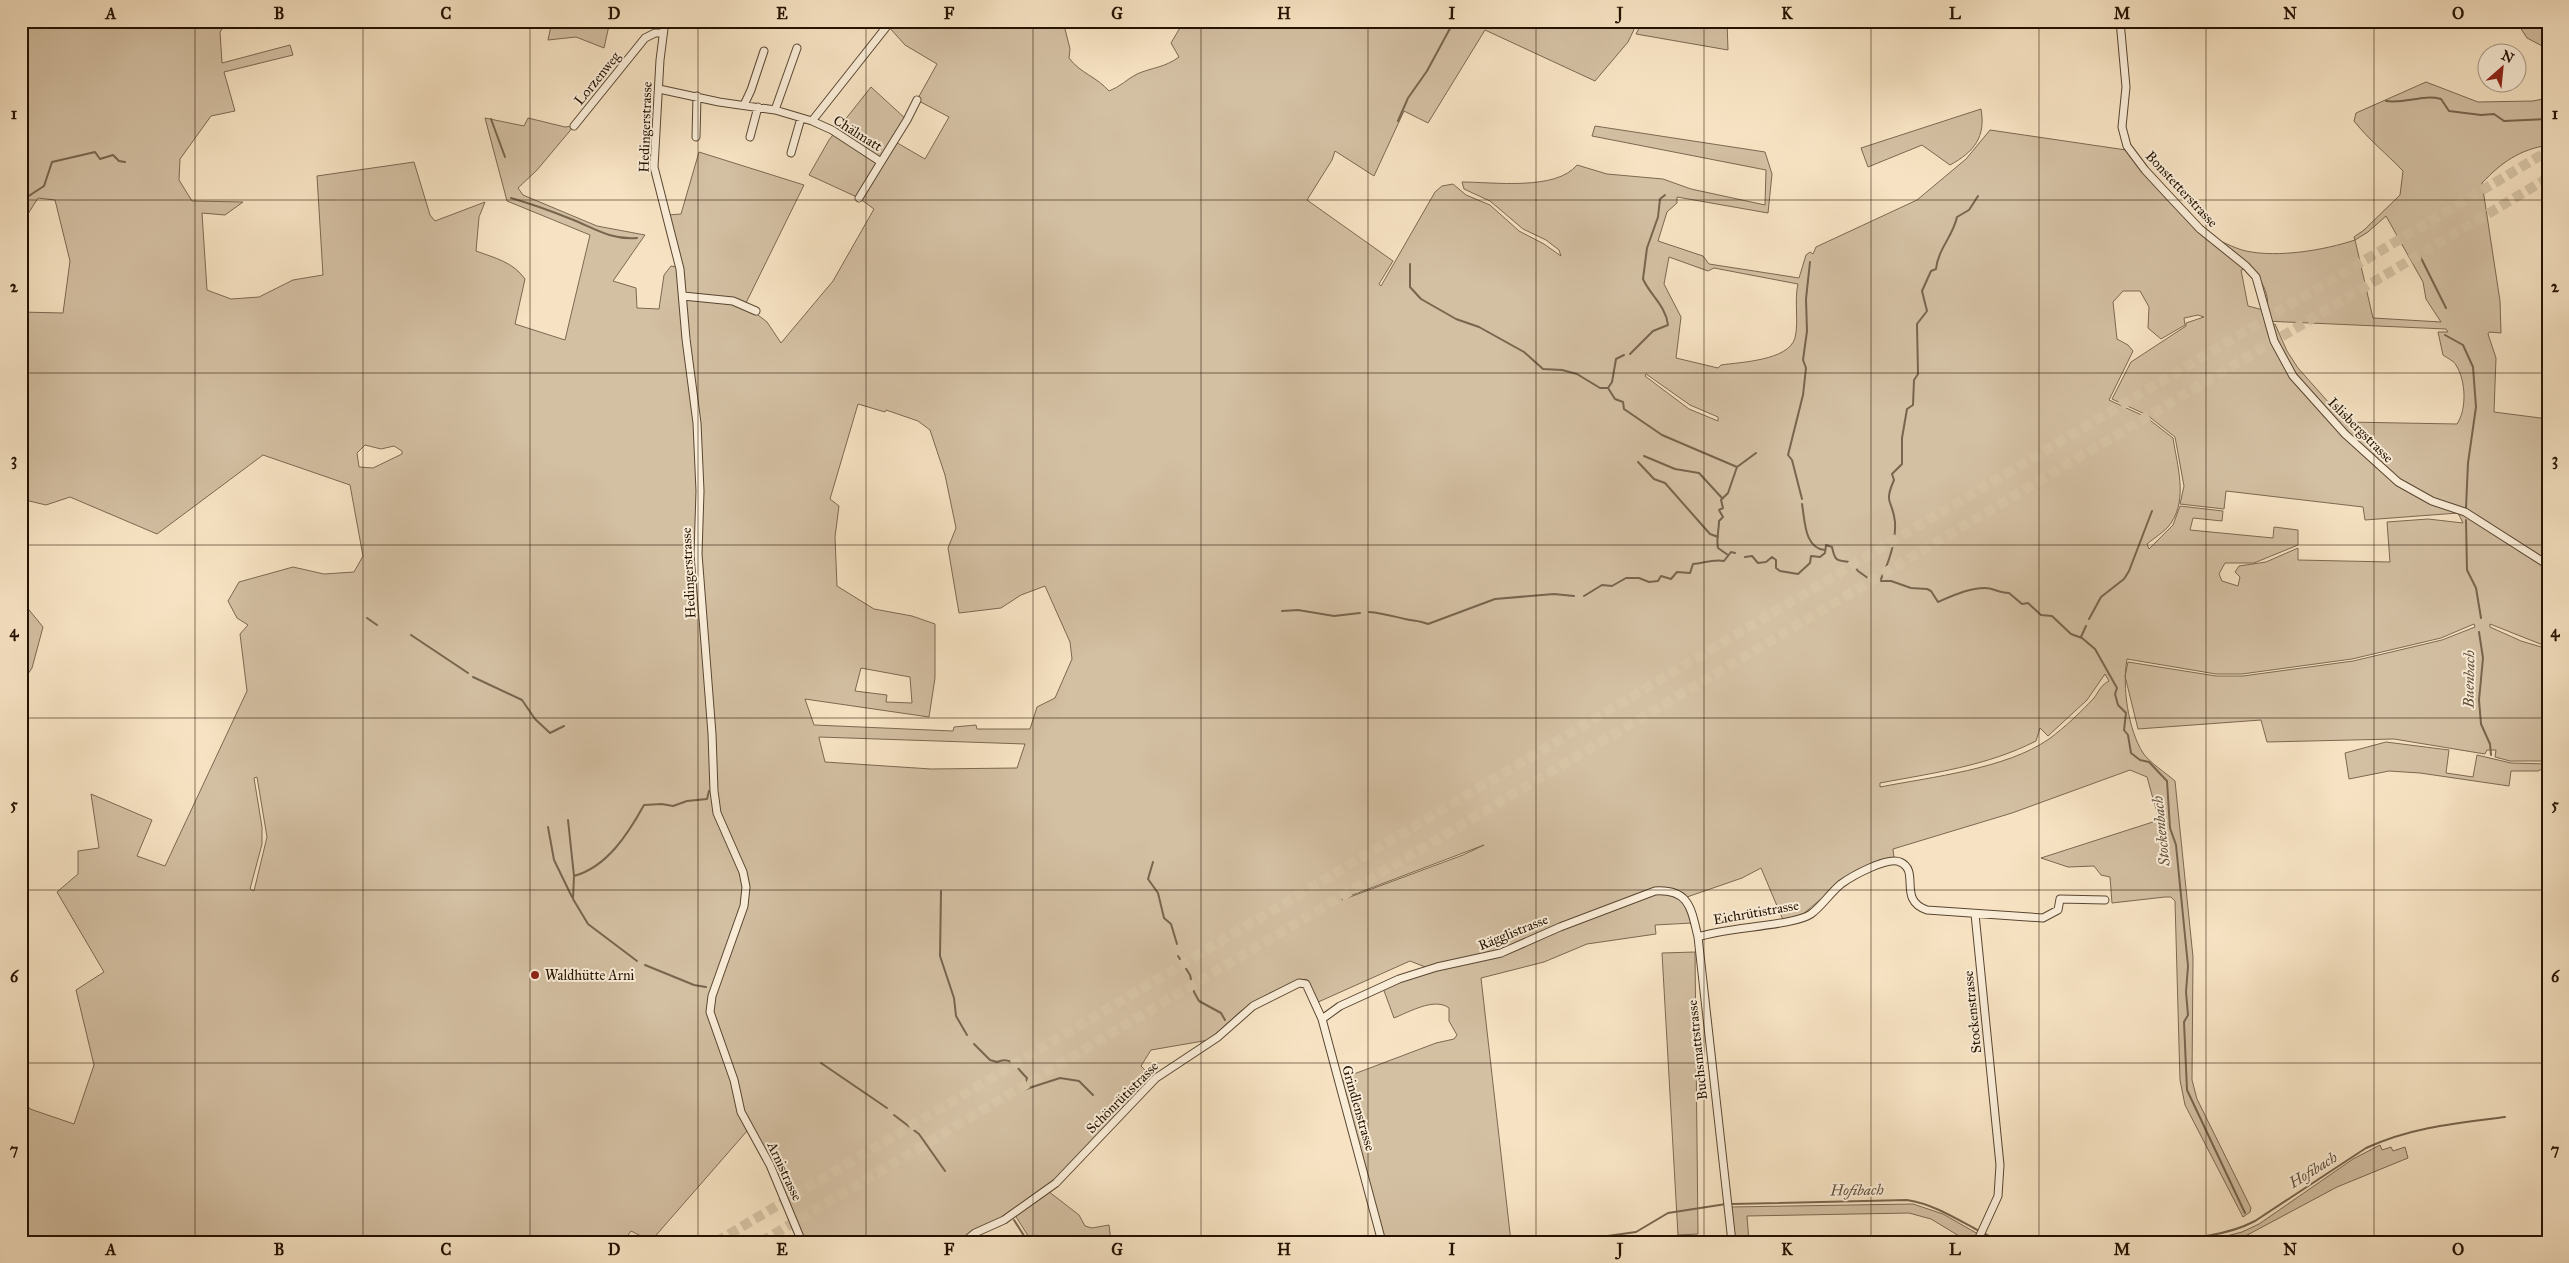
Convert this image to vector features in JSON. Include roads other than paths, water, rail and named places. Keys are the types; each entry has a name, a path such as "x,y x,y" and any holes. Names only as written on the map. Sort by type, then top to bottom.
{"street":[{"name":"Hedingerstrasse","path":"665,21 659,89 655,178 680,268 686,339 699,444 698,554 712,725 714,791 717,813 743,872 746,888 744,906 712,996 710,1012 734,1080 741,1112"},
{"name":"Chälmatt","path":"812,121 891,21"},
{"name":"Bonstetterstrasse","path":"2120,21 2126,87 2122,127 2126,142 2145,170 2170,198 2200,229 2225,250"},
{"name":"Lorzenweg","path":"574,126 645,38 655,33 664,33"},
{"path":"775,110 797,48"},
{"path":"744,105 764,52"},
{"name":"Chälmatt","path":"659,89 775,110 812,121 832,130 881,162 908,120 917,100"},
{"path":"696,137 697,96"},
{"path":"750,137 758,107"},
{"path":"791,153 801,118"},
{"path":"859,198 881,162"},
{"name":"Islisbergstrasse","path":"2225,250 2256,277 2274,341 2293,376 2371,460 2412,492 2465,512 2548,565"},
{"path":"683,296 733,301 756,311"},
{"name":"Eichrütistrasse","path":"1698,937 1720,930 1788,921 1810,915 1842,884 1884,862 1894,860 1902,862 1908,868 1910,894 1918,907 1927,910 1975,914"},
{"name":"Rägglistrasse","path":"1322,1019 1340,1006 1399,979 1436,967 1501,953 1560,927 1655,891 1674,892 1688,901"},
{"path":"1975,914 2043,918 2058,910 2060,899 2105,900"},
{"name":"Buchsmattstrasse","path":"1688,901 1698,937 1732,1242"},
{"name":"Stockenstrasse","path":"1975,914 2000,1174 1996,1203 1977,1242"},
{"name":"Schönrütistrasse","path":"964,1242 975,1233 1004,1220 1056,1183 1156,1078 1218,1037 1253,1006 1289,986 1299,983 1306,984"},
{"name":"Grindlenstrasse","path":"1306,984 1322,1019 1382,1242"},
{"name":"Arnistrasse","path":"741,1112 770,1165 802,1242"},
{"path":"21,1235 28,1242"}],"waterway":[{"path":"1398,121 1408,98 1427,71 1454,21"},
{"path":"2386,101 2434,98 2441,99 2449,111 2481,115 2494,114 2504,121 2548,119"},
{"path":"491,119 505,157"},
{"path":"21,201 44,186 52,162 95,152 100,159 113,155 119,161 125,162"},
{"path":"1630,354 1653,331 1668,325 1661,306 1643,279 1647,248 1658,217 1660,199 1665,195"},
{"path":"1881,579 1889,559 1894,537 1895,522 1889,498 1894,480 1892,474 1902,464 1902,438 1907,409 1913,405 1914,380 1918,374 1917,324 1927,311 1922,291 1931,271 1936,269 1937,262 1957,217 1969,210 1978,196"},
{"path":"511,198 556,213 602,233 619,237 637,238"},
{"path":"2421,258 2446,308"},
{"path":"1802,499 1792,460 1788,455 1803,395 1806,368 1803,360 1807,331 1806,299 1810,262"},
{"path":"1410,264 1410,287 1421,299 1456,319 1479,327 1524,352 1543,369 1562,370 1577,374 1600,388 1608,388 1615,399 1623,402 1624,409 1662,435 1737,467"},
{"path":"2445,335 2463,345 2473,367 2476,407 2468,463 2466,508"},
{"path":"1608,388 1612,382 1616,359 1624,355"},
{"path":"1728,555 1718,548 1717,545 1719,521 1723,517 1719,510 1723,508 1721,500 1728,493 1737,467 1756,453"},
{"path":"1644,456 1675,469 1699,473 1722,498"},
{"path":"1638,462 1654,479 1665,483 1710,534 1718,537"},
{"path":"1802,504 1809,539 1818,548 1825,550"},
{"path":"2089,619 2101,597 2124,579 2129,571 2152,511"},
{"path":"2466,520 2467,570 2476,588 2481,618"},
{"name":"Stockenbach","path":"1745,557 1752,556 1758,563 1766,562 1772,557 1776,560 1776,568 1780,571 1798,574 1810,563 1811,556 1820,557 1825,553 1826,545 1832,547 1837,559 1852,563 1858,571 1872,581 1891,581 1911,588 1927,589 1931,591 1938,602 1979,588 2009,593 2022,604 2028,603 2041,615 2052,616 2071,634 2082,638 2095,649 2117,688 2115,694 2118,705 2126,713 2124,730 2128,735 2131,753 2140,760 2149,762 2167,781 2170,828 2176,845 2188,966 2186,992 2188,1015 2184,1022 2187,1090 2245,1213"},
{"path":"1584,596 1602,585 1612,586 1626,578 1639,578 1649,582 1658,581 1661,576 1671,579 1677,572 1690,573 1693,564 1724,561 1731,552 1735,553"},
{"path":"1369,612 1428,624 1495,599 1554,594 1574,596"},
{"path":"1282,611 1298,610 1334,616 1360,613"},
{"path":"367,618 377,625"},
{"path":"2081,637 2086,626"},
{"name":"Buenbach","path":"2479,632 2483,658 2479,700 2481,724 2490,744 2491,755"},
{"path":"411,635 468,673"},
{"path":"473,677 522,700 535,719 550,733 564,726"},
{"path":"574,876 586,872 597,865 615,848 624,838 644,805 662,804 673,806 687,801 707,799 709,791"},
{"path":"568,820 574,876 573,899 588,924 637,961"},
{"path":"548,827 554,860 572,897"},
{"path":"1153,862 1148,879 1158,893 1164,918 1171,924 1177,944"},
{"path":"941,891 940,956 954,998 956,1016 967,1035"},
{"path":"1178,956 1190,975 1194,992 1199,1001 1221,1013 1225,1020"},
{"path":"645,965 694,985 706,987"},
{"path":"974,1044 990,1060 997,1062 1007,1060 1014,1064 1027,1078 1023,1090 1060,1078 1079,1081 1093,1095"},
{"path":"821,1063 887,1108"},
{"path":"21,1099 27,1116 21,1137"},
{"path":"894,1115 919,1134 945,1171"},
{"name":"Hofibach","path":"2135,1242 2196,1237 2227,1232 2255,1221 2366,1148 2400,1135 2434,1127 2505,1117"},
{"name":"Hofibach","path":"1731,1204 1907,1200 1935,1208 1979,1231"},
{"name":"Hofibach","path":"1565,1242 1636,1232 1668,1213 1726,1204"},
{"path":"1014,1220 1028,1242"},
{"name":"Hofibach","path":"1985,1234 2000,1242"}],"tunnel":[{"path":"716,1242 2548,151"},
{"path":"761,1242 2548,178"}],"place":[{"name":"Waldhütte Arni","path":"535,975"}]}
